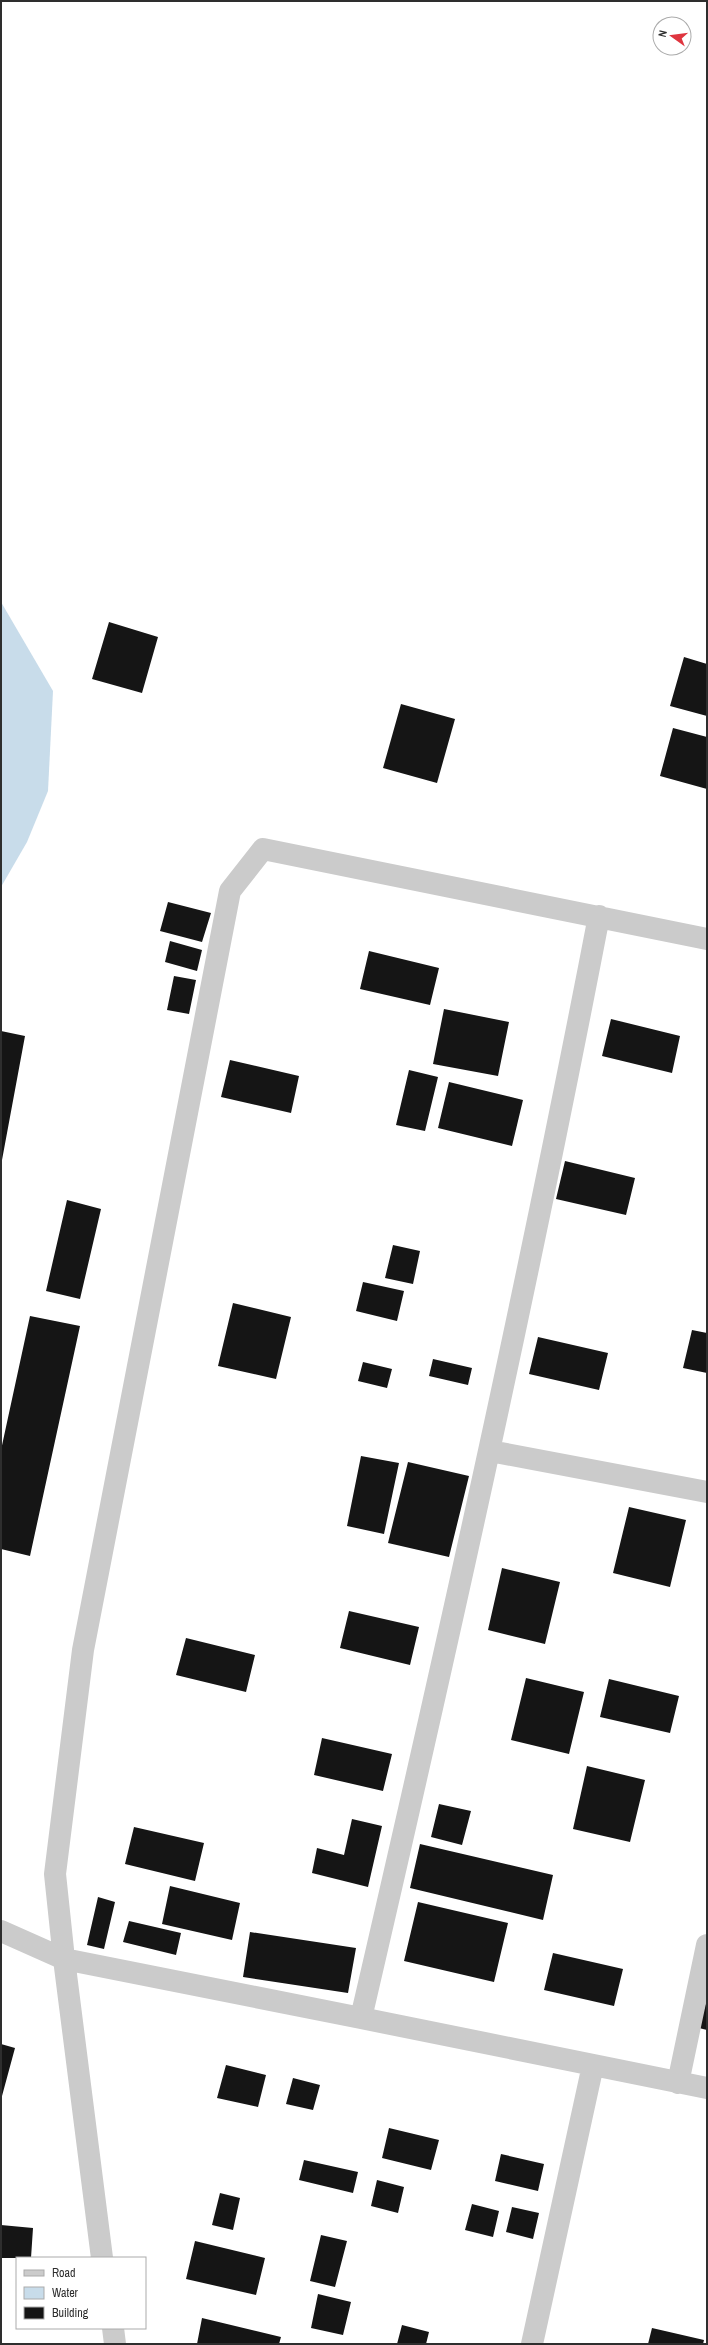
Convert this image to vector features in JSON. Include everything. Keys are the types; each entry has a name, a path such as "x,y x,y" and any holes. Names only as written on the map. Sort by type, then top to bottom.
{"street":[{"path":"102,2257 64,1959 55,1874 83,1650 230,892 263,849 707,939"},
{"path":"361,2018 449,1639 490,1451 559,1123 599,916"},
{"path":"490,1451 707,1492"},
{"path":"1,1931 64,1959 707,2088"},
{"path":"678,2083 707,1945"},
{"path":"532,2344 593,2065"},
{"path":"113,2329 115,2344"}],"water":[{"path":"1,602 53,691 48,791 27,842 1,887"}],"building":[{"path":"109,622 158,637 142,693 92,679"},
{"path":"684,657 707,664 707,716 670,706"},
{"path":"401,704 455,719 437,783 383,768"},
{"path":"673,728 707,737 707,789 660,776"},
{"path":"168,902 211,913 202,942 160,931"},
{"path":"170,941 202,950 197,971 165,962"},
{"path":"369,951 439,968 430,1005 360,989"},
{"path":"174,976 196,980 189,1014 167,1010"},
{"path":"444,1009 509,1022 498,1076 433,1064"},
{"path":"611,1019 680,1036 672,1073 602,1056"},
{"path":"1,1031 25,1036 2,1160 1,1160"},
{"path":"230,1060 299,1076 291,1113 221,1097"},
{"path":"409,1070 438,1077 425,1131 396,1125"},
{"path":"449,1082 523,1100 512,1146 438,1128"},
{"path":"565,1161 635,1178 626,1215 556,1199"},
{"path":"67,1200 101,1209 80,1299 46,1291"},
{"path":"393,1245 420,1251 413,1284 385,1278"},
{"path":"363,1282 404,1291 397,1321 356,1311"},
{"path":"233,1303 291,1317 276,1379 218,1366"},
{"path":"30,1316 80,1326 30,1556 1,1549 1,1450"},
{"path":"692,1330 707,1333 707,1373 683,1368"},
{"path":"538,1337 608,1353 599,1390 529,1374"},
{"path":"433,1359 472,1368 468,1385 429,1376"},
{"path":"363,1362 392,1369 387,1388 358,1381"},
{"path":"361,1456 399,1463 384,1534 347,1526"},
{"path":"408,1462 469,1476 449,1557 388,1543"},
{"path":"629,1507 686,1520 670,1587 613,1573"},
{"path":"502,1568 560,1582 545,1644 488,1630"},
{"path":"349,1611 419,1627 410,1665 340,1648"},
{"path":"186,1638 255,1655 246,1692 176,1675"},
{"path":"526,1678 584,1692 569,1754 511,1740"},
{"path":"609,1679 679,1696 670,1733 600,1717"},
{"path":"322,1738 392,1754 383,1791 314,1775"},
{"path":"587,1766 645,1780 630,1842 573,1829"},
{"path":"439,1804 471,1811 462,1845 431,1837"},
{"path":"352,1819 382,1826 368,1887 312,1873 317,1848 344,1855"},
{"path":"134,1827 204,1843 195,1881 125,1864"},
{"path":"420,1844 553,1875 543,1920 410,1888"},
{"path":"170,1886 240,1903 232,1940 162,1924"},
{"path":"98,1897 115,1902 104,1949 87,1945"},
{"path":"418,1902 508,1923 494,1982 404,1961"},
{"path":"129,1921 181,1933 176,1955 123,1942"},
{"path":"250,1932 356,1948 348,1993 243,1977"},
{"path":"553,1953 623,1969 614,2006 544,1990"},
{"path":"707,1998 707,2030 699,2028"},
{"path":"1,2044 15,2048 2,2096 1,2096"},
{"path":"226,2065 266,2075 258,2107 217,2098"},
{"path":"293,2078 320,2085 313,2110 286,2104"},
{"path":"389,2128 439,2140 431,2170 382,2158"},
{"path":"501,2154 544,2164 538,2191 495,2181"},
{"path":"304,2160 358,2172 353,2193 299,2180"},
{"path":"377,2180 404,2187 398,2213 371,2206"},
{"path":"220,2193 240,2198 233,2230 212,2225"},
{"path":"472,2204 499,2211 493,2237 465,2230"},
{"path":"512,2207 539,2213 533,2239 506,2232"},
{"path":"1,2225 33,2228 31,2257 1,2258"},
{"path":"321,2235 347,2241 335,2287 310,2281"},
{"path":"195,2241 265,2258 256,2295 186,2279"},
{"path":"318,2294 351,2302 343,2335 311,2328"},
{"path":"202,2318 281,2337 279,2344 197,2344"},
{"path":"402,2325 429,2332 426,2344 397,2344"},
{"path":"652,2328 704,2340 703,2344 648,2344"}]}
